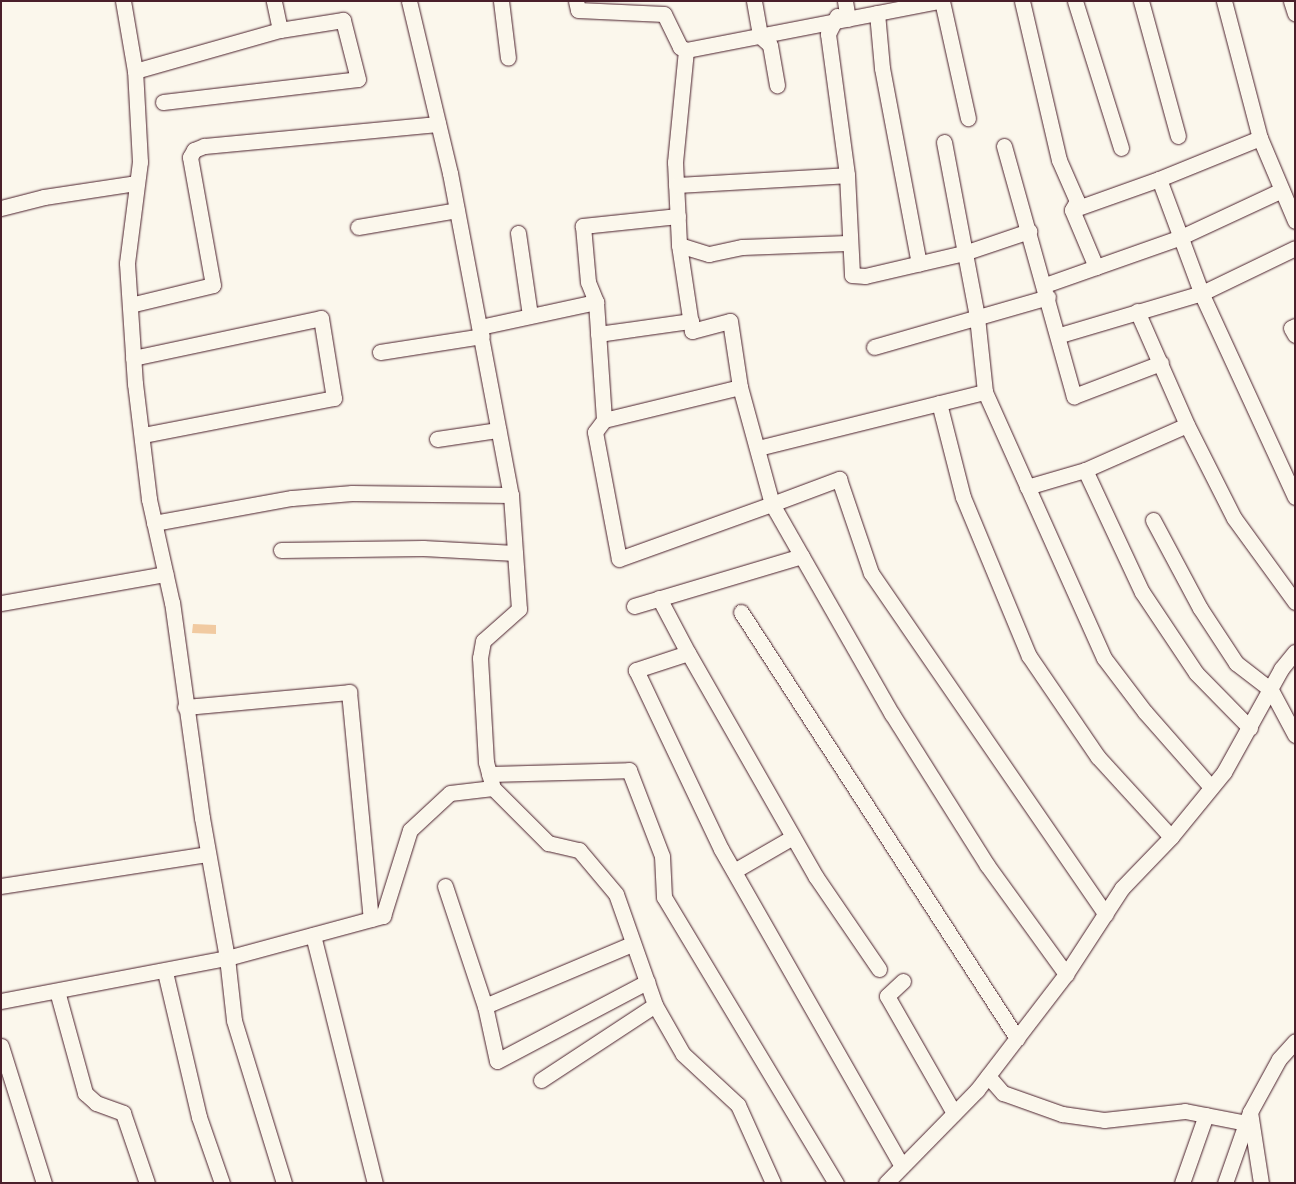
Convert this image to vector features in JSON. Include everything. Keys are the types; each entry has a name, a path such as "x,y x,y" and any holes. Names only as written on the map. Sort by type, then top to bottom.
{"street":[{"path":"123,1 135,71 140,162 127,263 133,358 154,523 165,574 208,854 227,958 234,1020 284,1183"},
{"path":"274,1 280,30"},
{"path":"409,1 457,210 511,495 519,608 483,641 480,658 491,781 548,843 579,850 616,894 655,1005 683,1054 738,1105 773,1183"},
{"path":"501,1 508,58"},
{"path":"576,1 578,10 663,8 686,50 675,162 679,245 692,331 730,321 740,387 772,504 897,723 987,865 1066,974"},
{"path":"754,1 760,36 770,45 777,85"},
{"path":"844,1 840,19 828,34 846,175 851,234 848,243 852,275 865,276 964,253 1029,230"},
{"path":"686,50 941,1 968,118"},
{"path":"1022,1 1059,160 1077,201 1072,210"},
{"path":"1075,1 1121,148"},
{"path":"1141,1 1178,136"},
{"path":"1224,1 1260,138 1295,221"},
{"path":"1291,1 1295,14"},
{"path":"877,13 882,68 918,264"},
{"path":"135,71 280,30 343,20 358,79 163,102"},
{"path":"130,306 213,285 190,157 194,150 204,146 438,124"},
{"path":"1072,210 1159,179 1260,138"},
{"path":"944,142 977,317 985,392 1104,658 1144,712 1211,787"},
{"path":"1004,146 1060,336 1074,396 1162,363"},
{"path":"676,185 846,175"},
{"path":"1159,179 1202,294 1295,497"},
{"path":"1,208 44,197 137,183"},
{"path":"874,347 977,317 1046,291 1096,267 1181,237 1282,190"},
{"path":"358,228 457,210"},
{"path":"1072,210 1096,267"},
{"path":"604,420 596,302 588,282 584,226 678,216"},
{"path":"518,233 530,315"},
{"path":"679,245 709,254 742,247 848,243"},
{"path":"1060,336 1137,311 1202,294 1295,248"},
{"path":"380,352 481,331 530,315 596,302"},
{"path":"1137,311 1162,363 1187,425 1234,518 1295,602"},
{"path":"133,358 320,318 334,398 143,435"},
{"path":"598,334 691,321"},
{"path":"1295,326 1291,328 1295,335"},
{"path":"740,387 604,420 595,432 619,559 839,479 871,573 1105,914"},
{"path":"758,448 985,392"},
{"path":"939,403 963,497 1029,656 1098,757 1171,837"},
{"path":"1027,487 1085,470 1187,425"},
{"path":"437,439 498,430"},
{"path":"1085,470 1142,592 1196,673 1250,728"},
{"path":"154,523 292,498 352,493 511,495"},
{"path":"1153,520 1200,608 1236,663 1271,690 1295,735"},
{"path":"281,550 423,548 515,553"},
{"path":"634,606 802,556"},
{"path":"1,603 165,574"},
{"path":"659,598 688,653 793,837 879,969"},
{"path":"741,612 1017,1038"},
{"path":"886,1183 954,1114 988,1076 1066,974 1122,888 1171,837 1211,787 1250,728 1295,652"},
{"path":"688,653 636,670 734,871 902,1166"},
{"path":"185,707 349,692 371,919"},
{"path":"1,1001 165,972 227,958 383,916 410,830 450,793 491,781 629,770 662,856 664,897 836,1183"},
{"path":"734,871 793,837"},
{"path":"1,886 208,854"},
{"path":"445,886 485,1006 497,1061 647,982"},
{"path":"313,935 375,1183"},
{"path":"485,1006 632,944"},
{"path":"165,972 199,1117 222,1183"},
{"path":"903,981 887,996 954,1114"},
{"path":"57,991 85,1093 96,1103 123,1113 146,1183"},
{"path":"541,1080 655,1005"},
{"path":"1225,1183 1248,1117 1279,1060 1295,1041"},
{"path":"1,1046 44,1183"},
{"path":"988,1076 1003,1093 1062,1114 1104,1120 1185,1111 1206,1115 1248,1117"},
{"path":"1182,1183 1206,1115"},
{"path":"1248,1117 1261,1183"}],"building":[{"path":"193,624 216,625 216,634 192,633"}]}
